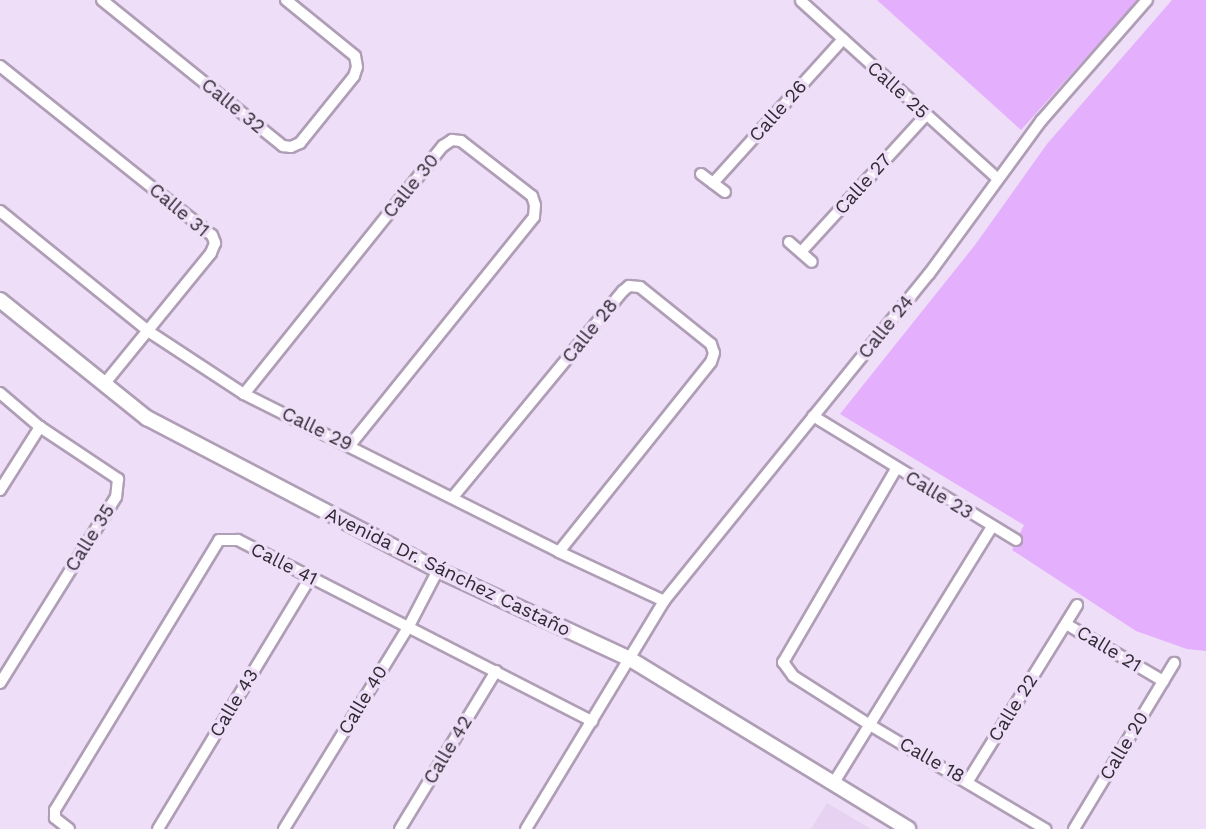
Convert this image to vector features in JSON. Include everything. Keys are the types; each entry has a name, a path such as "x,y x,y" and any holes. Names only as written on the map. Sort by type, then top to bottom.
{"street":[{"name":"Calle 32","path":"102,0 283,146 300,143 354,76 357,67 355,56 286,0"},
{"name":"Calle 24","path":"526,829 664,601 929,274 1041,121 1147,0"},
{"name":"Calle 25","path":"801,1 925,116 997,178"},
{"name":"Calle 26","path":"713,183 843,39"},
{"name":"Calle 31","path":"0,66 212,235 215,243 211,253 104,384"},
{"name":"Calle 27","path":"801,252 925,116"},
{"name":"Calle 30","path":"244,394 443,146 452,140 461,141 532,196 536,205 534,217 351,445"},
{"path":"701,174 725,192"},
{"name":"Calle 29","path":"0,211 148,331 244,394 351,445 559,552 664,601"},
{"path":"789,242 812,262"},
{"name":"Calle 28","path":"453,497 623,291 629,286 640,287 711,344 714,353 711,362 559,552"},
{"name":"Avenida Dr. Sánchez Castaño","path":"1,303 147,418 438,570 630,659 908,829"},
{"name":"Calle 35","path":"0,393 40,427 118,480 116,497 0,683"},
{"path":"813,416 897,469"},
{"path":"0,490 40,427"},
{"name":"Calle 23","path":"818,692 793,676 783,662 897,469 992,527 833,783"},
{"path":"992,527 1016,540"},
{"name":"Calle 41","path":"69,829 55,818 55,810 219,540 238,540 592,721"},
{"name":"Calle 40","path":"284,829 408,626 438,570"},
{"name":"Calle 43","path":"158,829 310,578"},
{"path":"1066,624 1077,605"},
{"name":"Calle 21","path":"1058,634 1066,624 1163,681"},
{"name":"Calle 22","path":"968,781 1058,634"},
{"name":"Calle 20","path":"1074,829 1174,663"},
{"name":"Calle 42","path":"400,829 496,671"},
{"name":"Calle 18","path":"818,692 1045,829"}],"shaded area":[{"path":"877,0 1138,0 1021,130"},
{"path":"1172,0 1206,0 1206,651 1187,649 1136,631 1012,550 1024,525 840,414 975,245 1047,144"},
{"path":"827,803 871,829 811,829"}]}
